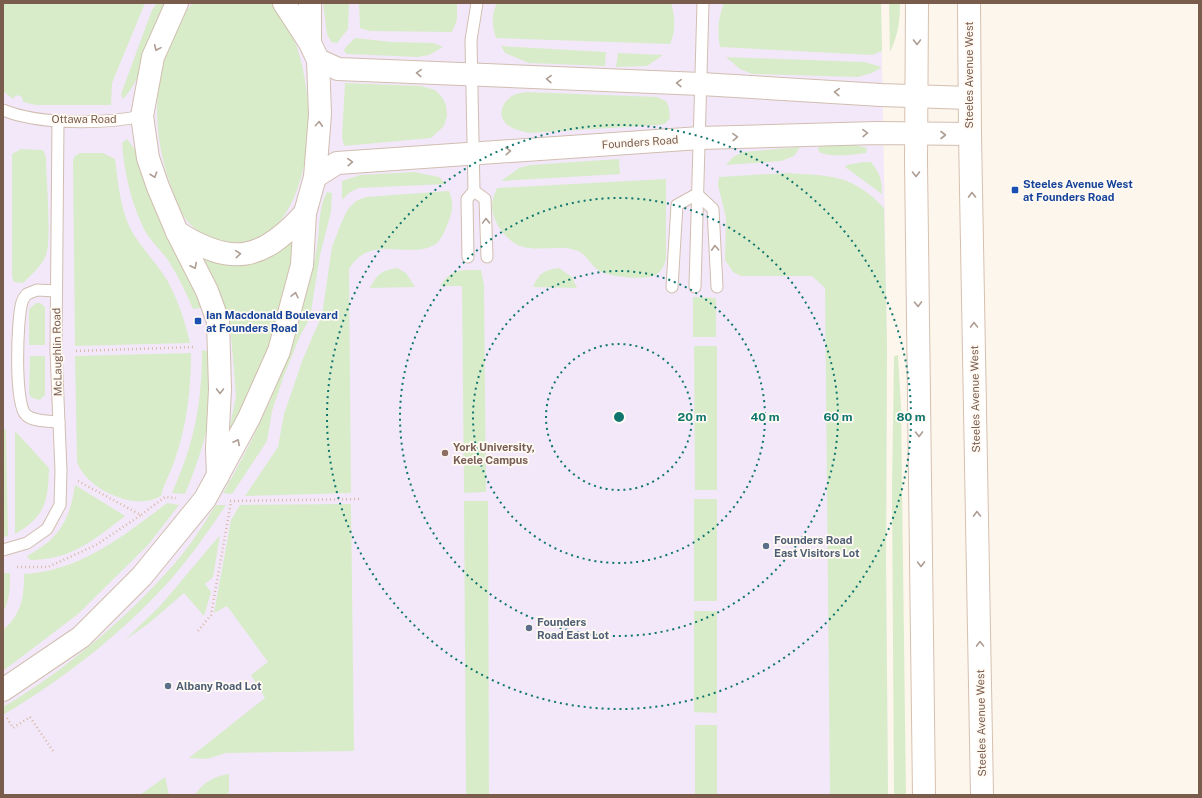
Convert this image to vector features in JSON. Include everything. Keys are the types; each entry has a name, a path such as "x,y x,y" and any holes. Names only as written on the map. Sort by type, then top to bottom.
{"street":[{"path":"284,3 314,52 338,69 472,76 701,84 918,97 969,98"},
{"path":"3,690 81,637 137,582 205,499 249,418 279,351 302,265 304,213 315,177 320,114 310,3"},
{"path":"917,3 918,97 916,135 924,795"},
{"name":"Steeles Avenue West","path":"969,3 969,98 982,795"},
{"path":"177,6 153,57 142,116 148,158 177,232 207,291 218,321 220,389 217,448 218,476"},
{"name":"Founders Road","path":"315,177 336,163 700,138 876,133 916,135 970,134"},
{"path":"177,232 196,244 217,253 234,254 256,252 275,242 287,232 304,213"}],"lane":[{"path":"468,257 467,199 474,191 471,40 478,3"},
{"path":"695,287 703,3"},
{"name":"Ottawa Road","path":"3,110 21,116 58,121 116,120 142,116"},
{"name":"McLaughlin Road","path":"3,550 26,543 47,529 60,505 61,471 56,351 58,121"},
{"path":"474,191 485,199 487,257"},
{"path":"672,286 677,205 697,194"},
{"path":"697,194 713,209 717,287"},
{"path":"56,291 37,290 27,294 22,302 18,392 22,410 26,416 35,420 59,422"}],"path":[{"path":"76,351 196,347"},
{"path":"74,479 141,515"},
{"path":"17,567 48,567 96,545 165,497 179,498"},
{"path":"224,501 361,499"},
{"path":"198,631 211,615 231,502"},
{"path":"7,718 13,728 30,717 53,751"}],"shaded area":[{"name":"York University, Keele Campus","path":"3,3 881,3 887,344 886,561 888,795 3,795"}],"green space":[{"path":"3,3 145,3 112,83 111,105 36,105 23,102 22,97 16,95 13,99 3,91"},
{"path":"157,3 165,3 154,27 137,78 123,99 121,94 152,10"},
{"path":"193,3 271,3 281,13 289,27 300,59 309,110 308,142 305,163 292,203 281,220 268,233 251,241 230,242 219,240 208,237 194,228 187,221 176,201 164,162 159,141 157,120 160,83 166,53 171,39 177,25"},
{"path":"323,3 349,3 348,29 337,43 331,42 327,34"},
{"path":"359,3 457,3 457,20 452,32 370,31 360,28"},
{"path":"497,3 671,3 674,18 674,29 670,44 496,38 493,20"},
{"path":"724,3 881,3 882,51 872,55 720,47 720,14"},
{"path":"889,3 900,3 898,28 890,52"},
{"path":"355,38 392,42 433,43 443,47 429,55 418,57 347,54 344,51 345,48"},
{"path":"501,46 606,52 605,66 529,63 505,53"},
{"path":"618,53 663,55 647,66 616,67"},
{"path":"726,57 864,62 882,67 872,73 858,77 752,74 740,69"},
{"path":"345,83 421,86 435,90 442,97 446,105 447,116 444,126 431,138 344,146 342,137"},
{"path":"526,92 657,97 666,101 669,108 670,118 665,124 659,125 529,133 515,129 506,124 501,114 503,106 508,99 516,94"},
{"path":"127,139 136,151 201,308 193,309 172,266 149,237 139,219 124,165 122,143"},
{"path":"850,144 867,148 866,153 842,156 830,155 819,152 818,147"},
{"path":"800,147 794,156 781,161 726,165 733,157 743,152"},
{"path":"21,149 43,150 46,157 49,223 48,247 46,255 39,267 23,283 14,282 12,277 12,154"},
{"path":"80,153 103,153 115,159 120,194 124,212 130,228 143,248 163,273 175,295 190,343 75,346 73,160 75,156"},
{"path":"619,159 620,174 501,181 519,168 530,165"},
{"path":"871,162 877,170 882,185 882,194 845,167 847,165"},
{"path":"414,172 439,177 446,184 359,188 350,192 342,200 342,181 360,175"},
{"path":"787,173 829,176 840,179 862,189 884,208 887,344 886,561 888,795 830,795 825,288 812,276 741,276 733,272 725,260 726,218 718,185 719,177"},
{"path":"666,179 666,259 659,273 649,277 625,277 603,272 598,270 579,251 558,248 522,247 508,239 503,233 498,226 492,211 493,197 497,188"},
{"path":"449,191 452,200 451,214 440,240 436,244 414,250 379,249 368,252 358,258 349,269 351,493 245,496 278,447 284,414 302,361 322,315 332,247 348,209 356,201 366,197"},
{"path":"327,192 332,193 331,212 320,255 310,318 300,336 283,378 272,411 267,441 232,494 223,493 257,429 277,385 293,340 312,273 316,255 322,205"},
{"path":"294,236 298,238 280,316 258,378 228,436 236,396 231,335 226,311 204,261 205,257 232,261 254,262 273,254"},
{"path":"397,268 406,273 415,287 370,288 380,274 387,270"},
{"path":"559,268 572,277 577,288 533,287 540,275 546,271"},
{"path":"481,270 484,285 486,492 464,493 462,286 440,286 448,276 458,271"},
{"path":"693,297 716,298 716,337 693,337"},
{"path":"36,303 40,303 45,307 45,345 29,345 29,309"},
{"path":"694,346 717,346 717,490 695,490"},
{"path":"202,350 212,353 212,399 207,428 185,494 172,493 186,458 195,423 202,370"},
{"path":"191,353 189,393 183,433 161,496 150,500 138,501 125,499 101,489 90,481 82,472 77,462 75,356"},
{"path":"898,355 901,407 906,795 894,795 892,489 894,356"},
{"path":"30,356 45,356 45,395 40,400 32,398 29,394"},
{"path":"3,426 6,431 8,536 3,537"},
{"path":"15,431 49,468 48,490 43,507 33,521 15,534"},
{"path":"75,485 125,516 103,533 81,547 58,556 30,560 27,556 47,543 61,527 70,508"},
{"path":"694,499 717,499 717,601 694,601"},
{"path":"464,501 488,501 489,795 466,795"},
{"path":"167,503 179,505 148,545 78,614 3,671 3,630 14,618 21,605 24,574 44,572 83,559 118,539"},
{"path":"351,504 354,751 226,753 207,759 189,758 265,698 251,675 268,662 227,606 214,613 231,520 240,505"},
{"path":"216,505 226,505 207,533 172,578 154,598 93,653 49,686 3,715 3,707 52,675 76,657 124,616 167,573 185,551"},
{"path":"220,535 213,577 205,584 211,592 204,616 184,593 148,624 125,640 161,605"},
{"path":"3,573 10,573 10,589 3,612"},
{"path":"694,611 717,611 717,713 694,712"},
{"path":"695,725 717,725 717,795 695,795"},
{"path":"229,774 228,795 195,795 201,787 209,781 219,776"},
{"path":"165,777 169,795 140,795"}],"place":[{"name":"Steeles Avenue West at Founders Road","path":"1015,190"},
{"name":"Ian Macdonald Boulevard at Founders Road","path":"198,321"},
{"name":"York University, Keele Campus","path":"445,453"},
{"name":"Founders Road East Visitors Lot","path":"766,546"},
{"name":"Founders Road East Lot","path":"529,628"},
{"name":"Albany Road Lot","path":"168,686"}]}
